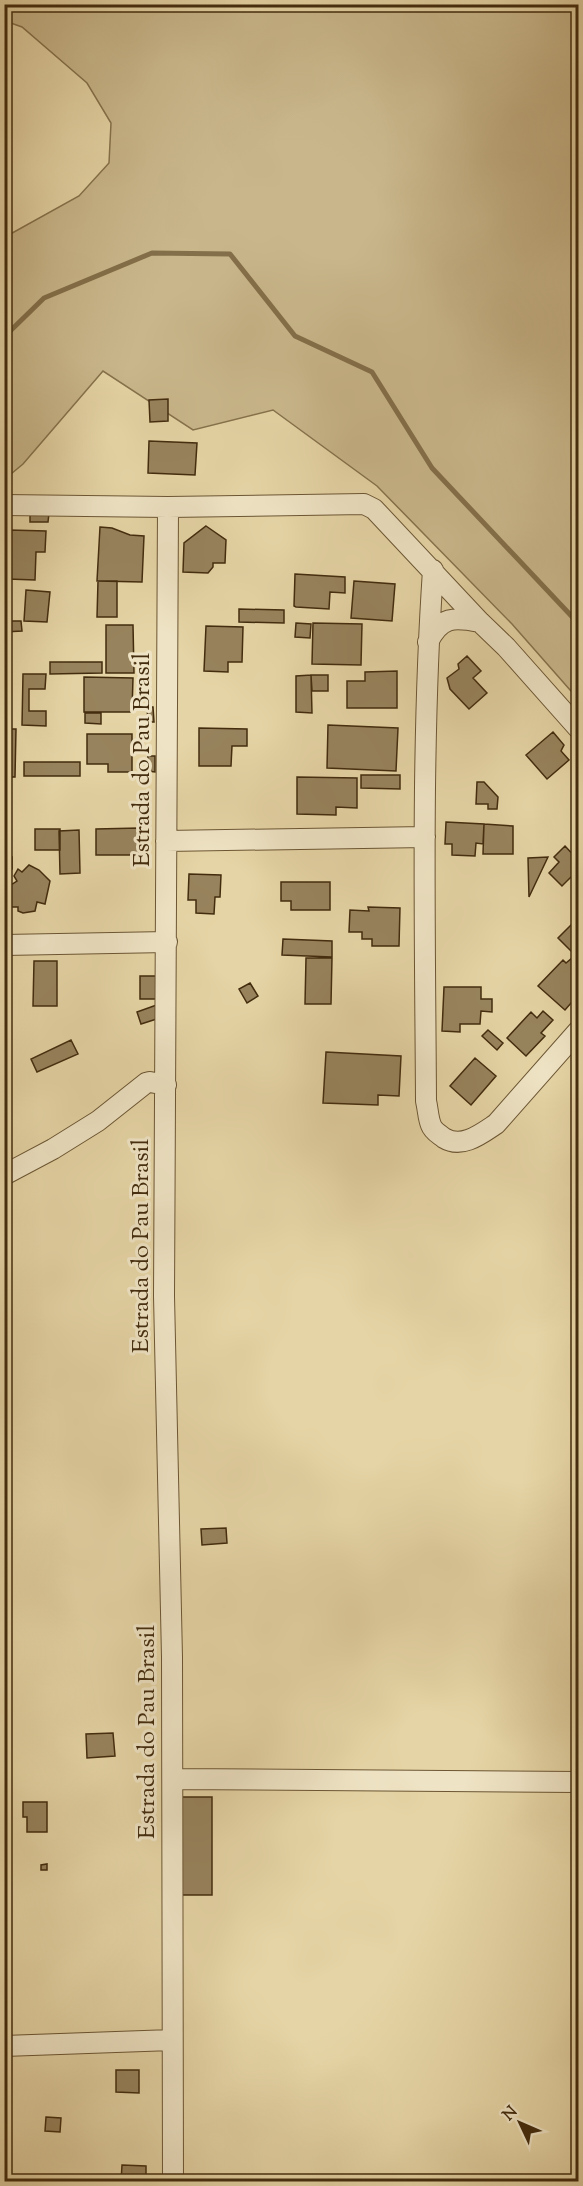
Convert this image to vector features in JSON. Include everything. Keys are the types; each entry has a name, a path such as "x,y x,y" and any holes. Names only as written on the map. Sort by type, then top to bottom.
{"street":[{"path":"4,505 168,507 364,504 374,509 433,570 579,728"},
{"name":"Estrada do Pau Brasil","path":"168,507 164,1296 173,1779 171,2040 173,2181"},
{"path":"433,570 428,642 425,837 426,1101 431,1126 438,1134 450,1141 463,1142 486,1131 496,1124 579,1031"},
{"path":"428,642 435,628 448,620 464,619 480,622"},
{"path":"166,841 425,837"},
{"path":"4,945 167,942"},
{"path":"4,1175 53,1149 98,1121 146,1083 166,1085"},
{"path":"173,1779 579,1782"},
{"path":"4,2046 171,2040"}],"shaded area":[{"path":"5,5 578,5 578,699 512,624 377,486 273,410 193,430 103,371 23,464 5,479 5,237 79,196 109,163 111,123 87,83 22,27 5,21"}],"building":[{"path":"168,399 168,421 150,422 149,400"},
{"path":"149,441 197,443 195,475 148,473"},
{"path":"30,512 49,513 48,522 30,522"},
{"path":"206,526 226,540 225,563 213,563 208,573 183,572 184,543"},
{"path":"100,527 112,528 130,535 144,536 142,582 97,581"},
{"path":"9,530 46,531 45,552 36,552 35,580 8,579"},
{"path":"295,574 345,577 345,593 330,592 329,609 296,607 294,606"},
{"path":"98,581 117,581 117,617 97,617"},
{"path":"354,581 395,584 392,621 351,618"},
{"path":"26,590 50,592 47,622 24,621"},
{"path":"239,609 284,610 284,623 239,622"},
{"path":"4,621 21,621 22,631 4,632"},
{"path":"296,623 311,624 310,638 295,637"},
{"path":"313,623 362,624 361,665 312,664"},
{"path":"106,625 133,625 134,673 106,673"},
{"path":"206,626 243,627 242,662 228,662 228,672 204,671"},
{"path":"467,656 481,671 473,678 487,693 469,709 450,689 447,678 459,669 458,664"},
{"path":"50,662 102,662 102,673 50,674"},
{"path":"397,671 397,708 347,708 347,681 365,681 365,672"},
{"path":"23,674 46,674 45,689 29,689 29,711 46,711 46,726 22,725"},
{"path":"311,675 312,713 296,712 296,676"},
{"path":"311,675 328,675 328,691 312,691"},
{"path":"84,677 133,678 132,712 84,712"},
{"path":"147,707 153,707 154,722 148,722"},
{"path":"85,713 101,713 101,724 85,723"},
{"path":"328,725 398,728 396,771 327,768"},
{"path":"199,728 247,729 247,746 232,746 231,766 199,766"},
{"path":"4,729 16,729 15,777 4,777"},
{"path":"553,732 564,745 561,751 569,760 547,779 526,755"},
{"path":"87,734 132,734 132,772 108,772 108,764 87,764"},
{"path":"148,756 155,756 155,772 147,771"},
{"path":"24,762 80,762 80,776 24,776"},
{"path":"361,775 400,775 400,789 361,788"},
{"path":"297,777 357,778 357,808 336,807 336,815 297,814"},
{"path":"477,782 484,782 498,797 497,809 488,809 488,804 476,804"},
{"path":"446,822 484,824 483,844 476,843 475,856 452,855 452,844 445,844"},
{"path":"484,824 513,826 513,854 483,854"},
{"path":"139,828 139,855 96,855 96,829"},
{"path":"35,829 60,829 60,850 35,850"},
{"path":"79,830 80,873 60,874 59,831"},
{"path":"4,831 6,854 12,857 12,869 8,870 8,887 4,887"},
{"path":"565,846 577,859 572,863 578,870 562,886 549,873 559,862 554,857"},
{"path":"548,857 529,897 528,858"},
{"path":"29,865 39,870 50,881 45,904 37,902 35,911 23,913 18,911 18,907 11,907 11,885 17,881 14,876 18,869 22,872"},
{"path":"189,874 221,875 220,897 215,897 214,914 196,913 196,900 188,900"},
{"path":"281,882 330,882 330,910 291,910 291,901 281,901"},
{"path":"368,907 400,908 399,946 372,946 372,939 362,939 362,932 349,932 350,910 369,911"},
{"path":"576,920 578,922 578,958 558,938"},
{"path":"283,939 332,941 332,957 282,955"},
{"path":"306,958 332,958 331,1004 305,1004"},
{"path":"572,958 578,964 578,995 565,1010 538,986 563,960 566,963"},
{"path":"34,961 57,961 57,1006 33,1006"},
{"path":"4,968 9,968 9,1019 4,1019"},
{"path":"140,976 162,976 161,999 140,999"},
{"path":"250,983 258,996 247,1003 239,989"},
{"path":"444,987 481,987 481,999 492,999 492,1012 481,1011 480,1024 460,1024 460,1032 442,1031"},
{"path":"162,1003 163,1017 141,1024 137,1012"},
{"path":"543,1011 553,1020 541,1033 545,1036 526,1056 507,1038 531,1012 537,1018"},
{"path":"488,1030 503,1043 497,1050 482,1036"},
{"path":"71,1040 78,1054 37,1072 31,1059"},
{"path":"326,1052 401,1056 399,1096 378,1095 378,1105 323,1103"},
{"path":"475,1058 496,1076 471,1105 450,1086"},
{"path":"226,1528 227,1543 202,1545 201,1529"},
{"path":"113,1733 115,1756 87,1758 86,1734"},
{"path":"179,1797 212,1797 212,1895 179,1895"},
{"path":"23,1802 47,1802 47,1832 27,1832 27,1817 23,1817"},
{"path":"47,1864 47,1870 41,1870 41,1865"},
{"path":"116,2070 139,2070 139,2093 116,2092"},
{"path":"46,2117 61,2118 60,2132 45,2131"},
{"path":"122,2165 146,2166 146,2182 121,2182"}],"waterway":[{"path":"4,337 44,298 152,253 230,254 295,336 372,372 432,468 578,623"}]}
